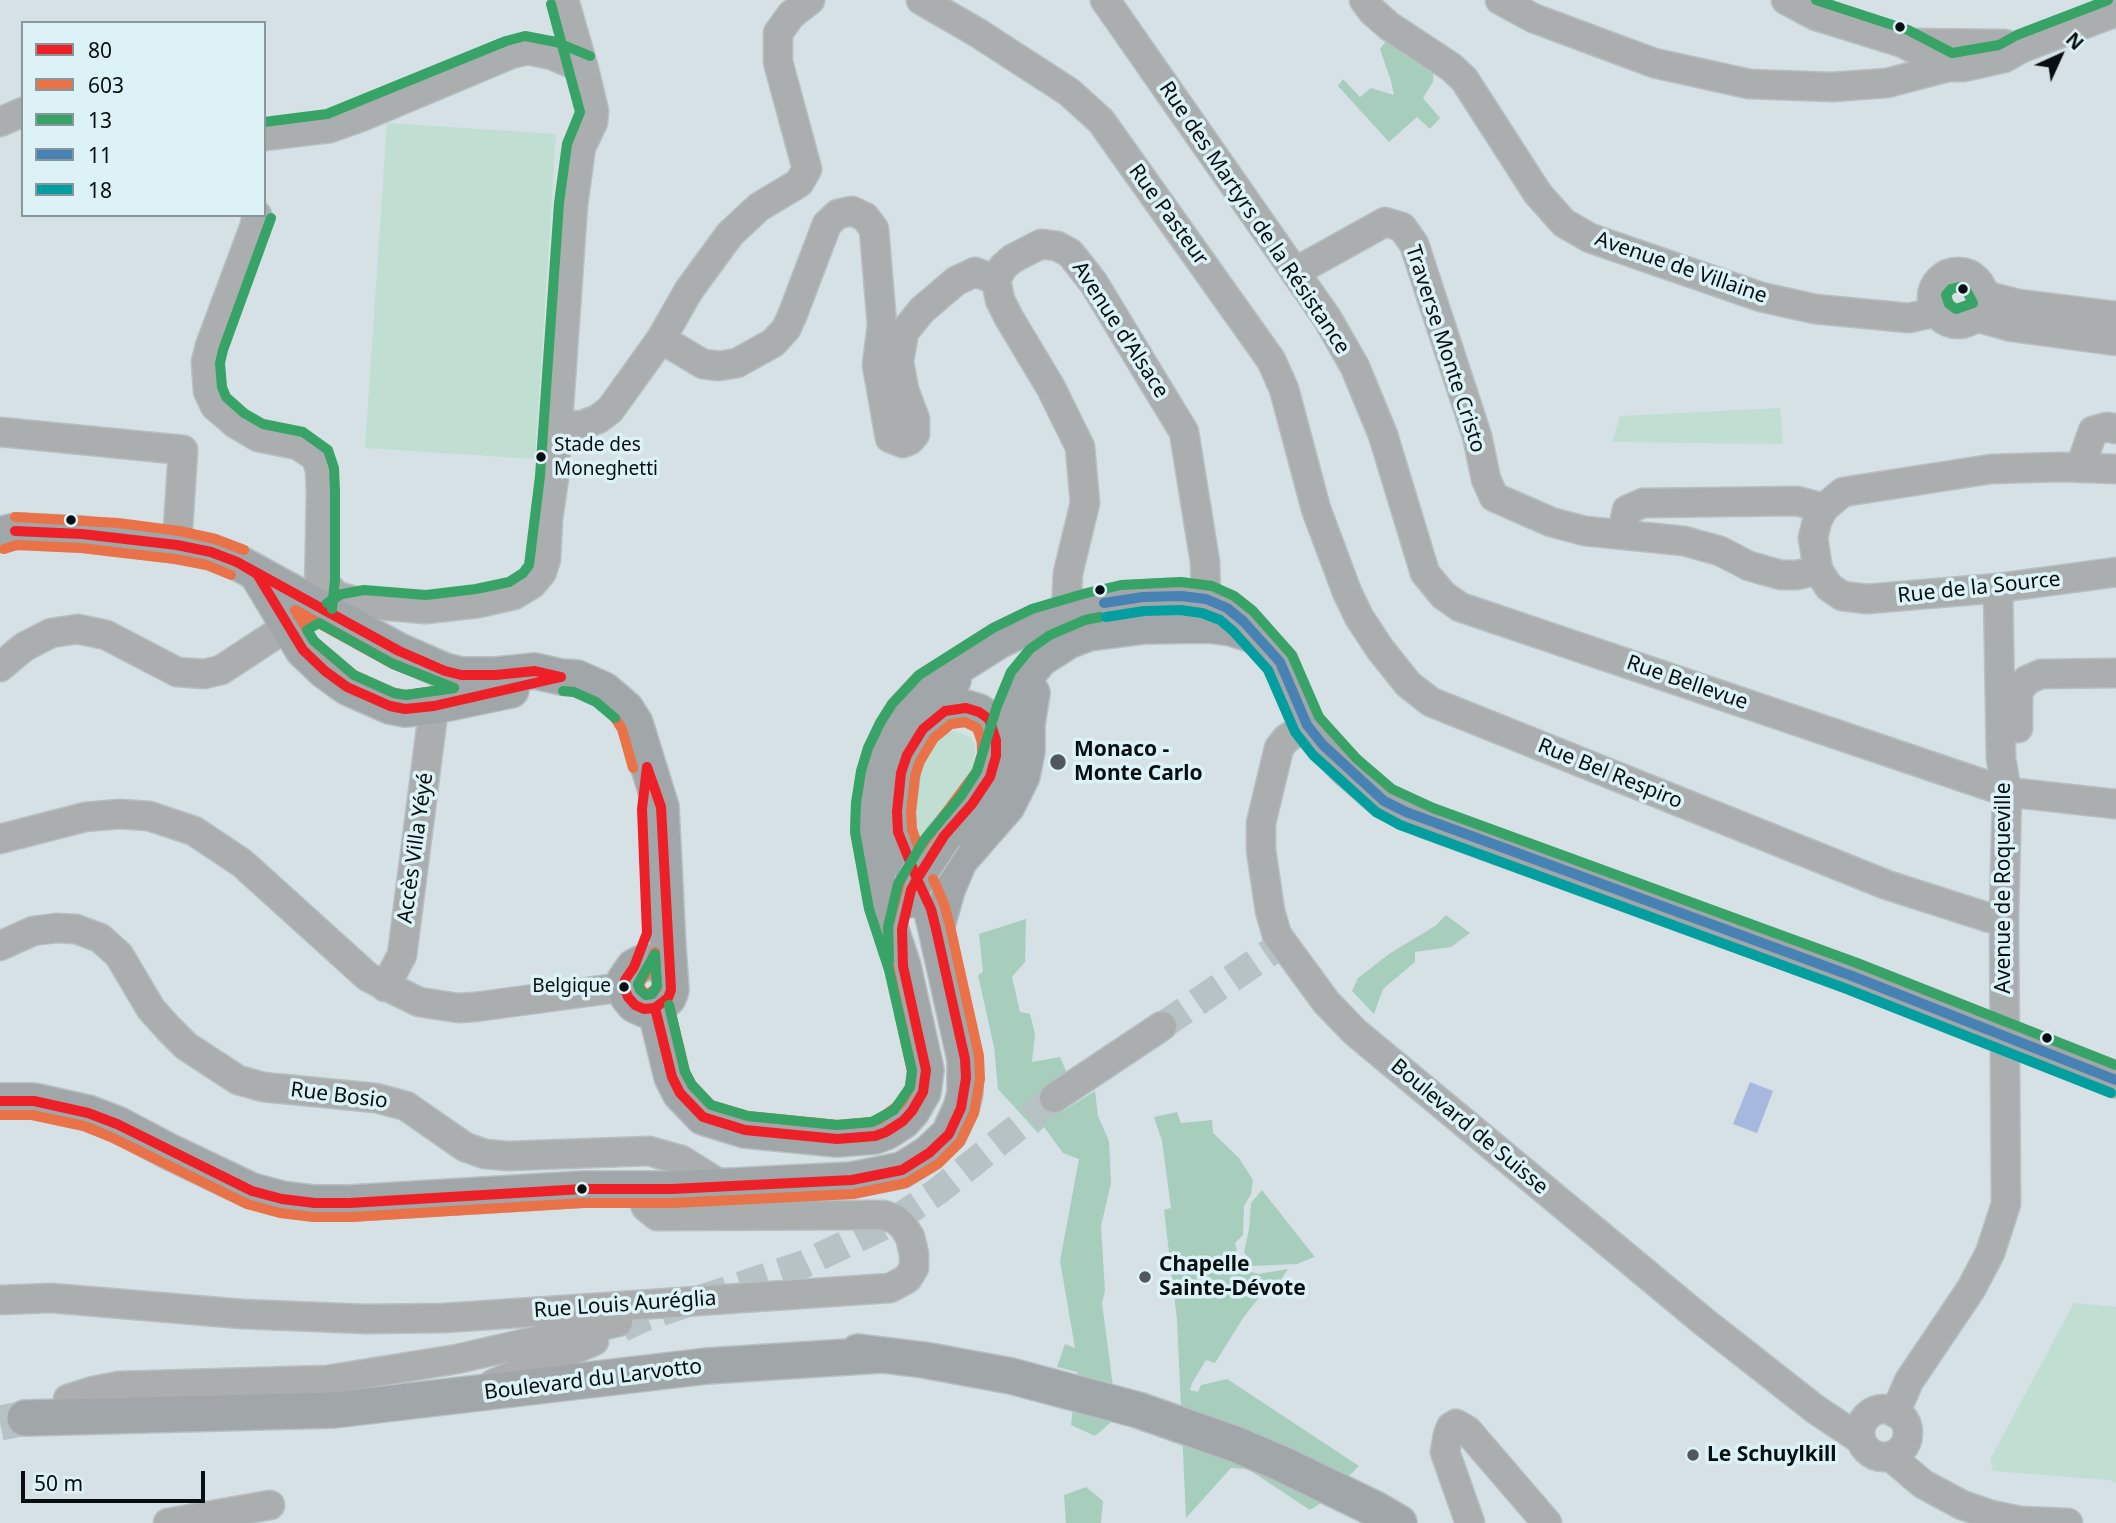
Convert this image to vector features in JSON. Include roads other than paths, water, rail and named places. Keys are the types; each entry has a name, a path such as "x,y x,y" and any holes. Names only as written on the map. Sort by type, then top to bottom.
{"main road":[{"path":"0,535 15,531 37,531 177,545 211,552 257,574 334,601 399,651 430,666 461,675 535,671 577,678 604,690 626,709 641,738 647,767 661,807 671,990 668,998 655,1008 644,1009 635,1005 628,997 629,977 648,933 642,809 647,767"},
{"path":"257,574 303,650 348,687 390,706 405,709 435,705 561,677"},
{"path":"655,1008 672,1077 680,1093 703,1117 722,1125 774,1134 837,1139 865,1138 886,1132 903,1121 923,1092 926,1070 903,965 883,906 869,831 870,803 881,753 903,712 928,686 1000,640 1038,622 1066,613 1124,599 1181,596 1206,599 1227,608 1243,621 1280,662 1307,725 1347,769 1384,801 1406,813 1839,972 2116,1080"},
{"path":"288,626 334,601"},
{"path":"316,662 308,638 311,622 334,601"},
{"path":"903,965 902,929 911,890 935,848 978,797 993,767 1010,710 1023,680 1041,659 1057,647 1089,634 1145,626 1209,625 1231,628 1257,637"},
{"path":"1000,640 988,656 986,667 989,676 1010,685 1023,680"},
{"path":"936,929 959,861 1007,806 1022,776 1034,684 1042,666 1057,647"},
{"path":"368,696 390,693 398,688 404,668 399,651"},
{"path":"0,1101 34,1101 88,1113 117,1124 252,1191 282,1199 315,1203 583,1189 852,1180 881,1177 902,1170 929,1153 948,1134 965,1093 965,1059 936,929 931,909 898,832 897,812 902,765 962,665"},
{"path":"923,729 951,709 973,710 985,716 992,724 996,740 993,767"},
{"path":"629,977 642,963 652,962 670,975"},
{"name":"Boulevard du Larvotto","path":"600,1361 768,1346 814,1346 880,1355"},
{"path":"880,1355 924,1360 1039,1382 1138,1410 1282,1464 1386,1516"},
{"name":"Boulevard du Larvotto","path":"456,1389 292,1413 24,1411 68,1399 124,1401 331,1397 456,1389 707,1366 880,1355"}],"street":[{"path":"557,428 582,425 598,419 610,410 661,338 689,290 730,234 759,207 799,183 807,169 778,62 778,33 791,15 810,0"},
{"name":"Rue Pasteur","path":"921,0 1069,92 1101,121 1271,359 1284,389 1316,509"},
{"name":"Rue des Martyrs de la Résistance","path":"1105,0 1327,318 1354,367 1383,435 1409,526"},
{"name":"Avenue de Villaine","path":"1364,0 1389,26 1451,67 1464,79 1538,194 1564,223 1590,239 1761,297 1815,309 1909,318 1936,312"},
{"path":"1500,0 1533,18 1654,63 1749,84 1832,87 1887,83 1948,67 1963,67 2004,58 2022,48 2116,12"},
{"path":"1786,0 1816,16 1903,43 1948,67"},
{"path":"266,136 330,128 511,54 528,50 554,34 567,8"},
{"path":"257,217 210,346 206,375 208,391 215,406 236,424 258,437 298,445 316,457 320,470 334,601 391,608 445,608 514,595 532,584 542,572 546,559 573,205 581,147 593,122 594,111 567,8"},
{"path":"1902,79 1911,71 1912,61 1903,43"},
{"path":"1903,43 2004,44 2022,48"},
{"path":"528,50 552,55 584,69"},
{"path":"0,122 21,113"},
{"path":"661,338 702,364 719,366 737,363 773,343 786,329 792,316 827,224 838,214 852,211 865,217 874,229 882,325 877,365 891,438 903,443 915,434 915,419 904,390 899,362 904,332 922,310 956,281 975,272 996,280 1000,300 1009,318 1051,388 1080,447 1085,503 1068,573 1066,613"},
{"name":"Traverse Monte Cristo","path":"1294,272 1385,222 1402,227 1413,244 1477,436 1486,479 1494,497 1550,522 1585,531 1622,534"},
{"name":"Avenue d'Alsace","path":"996,280 1003,267 1012,259 1041,244 1057,246 1070,253 1093,282 1184,432 1205,562 1206,599"},
{"path":"2116,316 2018,304 1980,306 1966,322 1955,323 1945,320 1936,312 1933,288 1938,281 1952,272 1960,272 1976,279 1980,306 2012,327 2116,341"},
{"path":"2080,468 2093,431 2107,427 2116,429"},
{"path":"0,432 183,450 177,545"},
{"path":"1834,500 1817,521 1813,538 1818,570 1797,575 1781,575 1749,566 1720,551 1684,541 1622,534 1627,510 1643,503 1834,500 1992,469 2116,469"},
{"name":"Rue Bel Respiro","path":"1316,509 1359,617 1408,684 1432,702 1887,885 1990,918 2004,918"},
{"name":"Rue Bellevue","path":"1409,526 1425,573 1443,596 1460,607 2007,792 2116,804"},
{"name":"Rue de la Source","path":"1818,570 1829,587 1842,596 1867,599 1998,588 2116,572"},
{"name":"Avenue de Roqueville","path":"1895,1412 1909,1381 1971,1289 1984,1265 2006,1204 2004,918 2007,792 2001,759 1998,588"},
{"path":"0,667 24,647 51,633 78,629 106,635 177,672 204,674 221,670 288,626"},
{"path":"2007,792 2017,768 2018,692 2027,680 2041,674 2116,673"},
{"name":"Accès Villa Yéyé","path":"386,987 402,955 435,705"},
{"name":"Boulevard de Suisse","path":"1307,725 1286,739 1279,748 1261,823 1261,850 1270,911 1277,935 1326,1003 1355,1032 1408,1077 1703,1321 1815,1409 1860,1439"},
{"path":"0,839 85,817 120,814 149,816 194,831 242,863 368,977 419,1002 458,1008 494,1005 575,992 629,977"},
{"name":"Rue Bosio","path":"0,946 33,931 56,928 76,929 100,938 118,955 151,1009 168,1028 186,1046 238,1080 263,1087 376,1098 406,1106 465,1147 485,1154 508,1156 649,1151 681,1160 723,1186"},
{"path":"1054,1098 1162,1026"},
{"name":"Rue Louis Auréglia","path":"0,1300 51,1298 234,1313 366,1319 444,1318 890,1288 907,1279 914,1268 910,1237 895,1219 884,1215 657,1216 646,1207 639,1188"},
{"path":"68,1399 119,1387 327,1380 457,1359 620,1325 489,1385 456,1389"},
{"path":"1881,1409 1895,1412 1905,1423 1908,1436 1902,1449 1890,1457 1878,1457 1870,1453 1860,1439 1860,1430 1867,1416 1881,1409"},
{"path":"1471,1523 1446,1452 1448,1435 1451,1427 1456,1424 1467,1430 1547,1523"},
{"path":"1890,1457 1923,1484 1962,1505 2020,1522 2068,1523"},
{"path":"168,1523 270,1505"}],"water":[{"path":"1750,1082 1773,1091 1757,1133 1733,1124"}],"tunnel":[{"path":"1162,1026 1297,934"},
{"path":"622,1328 641,1319 804,1264 892,1222 938,1191 1054,1098"},
{"path":"0,1423 25,1418"}],"place":[{"name":"Stade des Moneghetti","path":"541,457"},
{"name":"Monaco - Monte Carlo","path":"1058,762"},
{"name":"Belgique","path":"624,987"},
{"name":"Chapelle Sainte-Dévote","path":"1145,1277"},
{"name":"Le Schuylkill","path":"1693,1455"}]}
